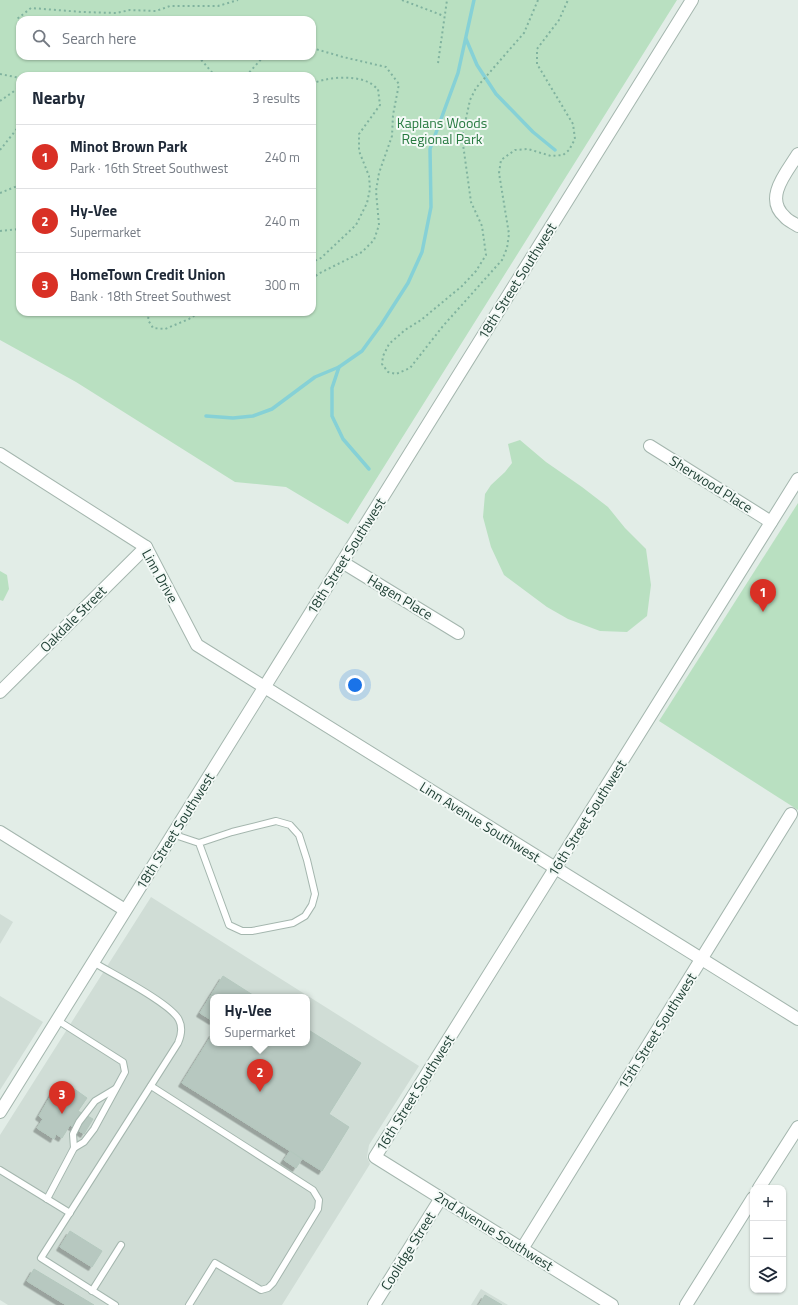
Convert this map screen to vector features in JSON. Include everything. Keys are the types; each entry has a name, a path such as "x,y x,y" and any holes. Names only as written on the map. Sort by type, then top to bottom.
{"street":[{"name":"18th Street Southwest","path":"0,1112 692,0"},
{"path":"798,154 779,184 775,199 779,210 785,217 798,226"},
{"name":"Sherwood Place","path":"650,446 772,522"},
{"name":"Linn Drive","path":"0,454 146,547 197,645 264,688"},
{"name":"16th Street Southwest","path":"375,1157 798,479"},
{"name":"Oakdale Street","path":"0,692 146,547"},
{"name":"Hagen Place","path":"342,562 458,633"},
{"name":"Linn Avenue Southwest","path":"264,688 798,1018"},
{"name":"15th Street Southwest","path":"522,1248 791,814"},
{"path":"0,832 125,910"},
{"path":"761,1185 798,1126"},
{"name":"2nd Avenue Southwest","path":"375,1157 612,1305"},
{"name":"Coolidge Street","path":"374,1305 441,1198"},
{"path":"686,1305 750,1203"}],"lane":[{"path":"172,834 199,843 232,832 276,821 290,825 299,835 307,860 315,894 312,905 305,916 293,923 252,932 242,931 229,925 199,843"},
{"path":"93,962 167,1007 180,1021 181,1036 178,1044 41,1258 115,1305"},
{"path":"47,1199 74,1148 84,1142 94,1130 125,1072 123,1062 57,1020"},
{"path":"151,1086 313,1190 319,1200 318,1209 273,1283 268,1288 261,1290 215,1263 189,1305"},
{"path":"74,1148 73,1134 79,1122 95,1101 115,1089"},
{"path":"0,1170 70,1213"},
{"path":"92,1291 121,1245"}],"path":[{"path":"21,16 31,8 82,12 156,11 170,6 218,6 238,0"},
{"path":"402,0 444,16"},
{"path":"438,63 447,0"},
{"path":"538,0 524,33 476,88 470,100 462,137 471,202 482,226 486,255 476,271 462,286 389,344 383,356 382,364 388,372 396,374 410,368 443,326 502,260 507,248 509,234 499,173 502,160 515,150 528,150 551,156 563,155 569,150 575,139 574,124 537,64 537,49 560,20 568,0"},
{"path":"316,49 386,67 399,84 393,115 392,136 376,191 379,226 374,240 362,252 316,276"},
{"path":"201,60 212,72"},
{"path":"250,72 260,60"},
{"path":"0,74 16,77"},
{"path":"316,83 342,77 368,82 378,89 380,105 359,134 359,151 368,176 370,189 367,202 356,225 321,258 316,260"},
{"path":"0,100 16,90"},
{"path":"0,150 16,131"},
{"path":"0,193 16,187"},
{"path":"0,231 16,229"},
{"path":"148,316 148,320 153,328 164,329 194,316"}],"shaded area":[{"path":"151,897 305,994 210,994 210,1046 310,1046 310,997 419,1066 369,1145 367,1157 370,1164 282,1305 8,1305 0,1300 0,1135"},
{"path":"0,914 13,922 0,944"},
{"path":"0,996 43,1022 0,1090"},
{"path":"481,1289 508,1305 471,1305"}],"green space":[{"name":"Kaplans Woods Regional Park","path":"0,0 677,0 348,524 286,487 235,482 76,382 0,340"},
{"path":"520,440 546,462 608,507 625,528 646,549 651,585 647,616 627,632 600,631 568,619 547,607 504,575 491,547 483,517 485,494 491,485 512,463 508,444"},
{"path":"798,503 798,810 659,721"},
{"path":"0,571 7,575 9,589 3,601 0,600"}],"building":[{"path":"223,976 251,994 212,994"},
{"path":"210,997 210,1019 200,1013"},
{"path":"310,1031 361,1063 329,1114 349,1127 322,1171 182,1083 210,1038 210,1046 310,1046"},
{"path":"73,1088 87,1098 78,1111 93,1119 84,1134 70,1125 62,1138 56,1134 54,1139 37,1128 43,1119 39,1116 54,1090 67,1097"},
{"path":"290,1151 302,1159 296,1168 284,1160"},
{"path":"70,1231 102,1251 92,1267 60,1247"},
{"path":"34,1269 94,1305 66,1305 27,1281"},
{"path":"485,1295 502,1305 479,1305"}],"waterway":[{"path":"206,416 233,418 253,416 272,409 315,377 339,367 362,351 381,325 408,283 422,252 431,207 430,149 458,73 474,0"},
{"path":"466,39 477,65 496,94 533,132 555,150"},
{"path":"339,367 332,388 332,416 343,439 369,469"}],"place":[{"name":"Minot Brown Park","path":"763,612"},
{"name":"Hy-Vee","path":"260,1092"},
{"name":"HomeTown Credit Union","path":"62,1114"}]}
